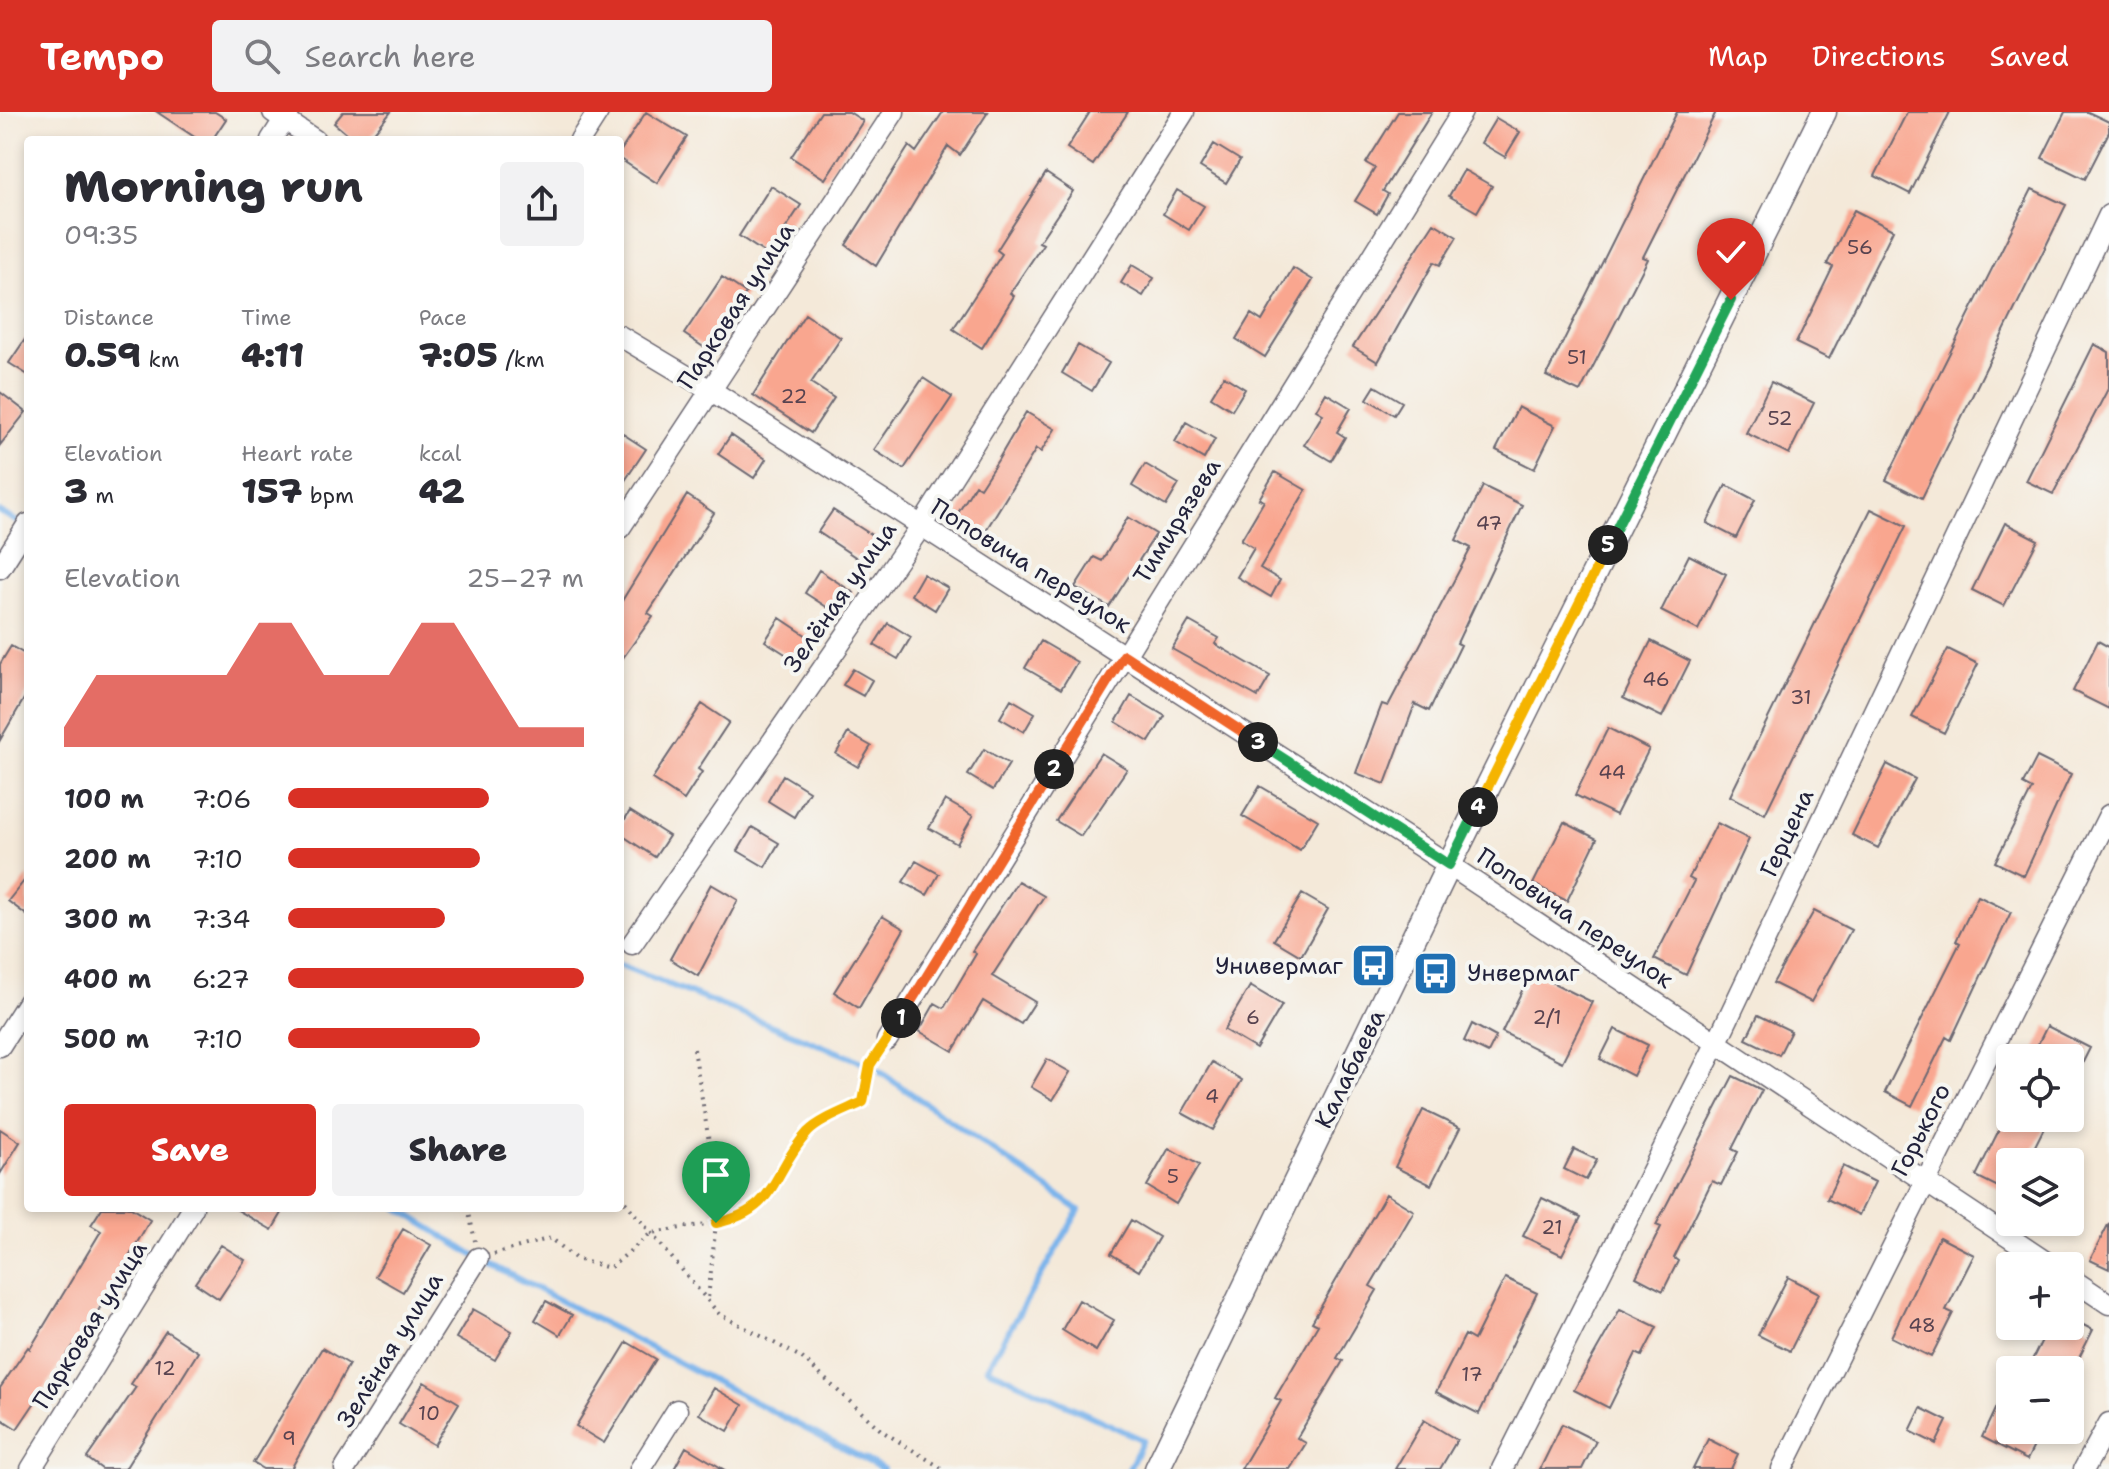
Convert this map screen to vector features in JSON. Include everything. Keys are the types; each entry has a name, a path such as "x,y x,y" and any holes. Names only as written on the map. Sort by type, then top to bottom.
{"street":[{"path":"583,136 598,112"},
{"name":"Парковая улица","path":"624,522 894,112"},
{"name":"Зелёная улица","path":"632,944 920,528 1184,112"},
{"name":"Тимирязева","path":"887,1040 1462,112"},
{"name":"Калабаева","path":"1157,1469 1449,865 1824,112"},
{"path":"273,136 282,114 310,136"},
{"name":"Герцена","path":"1502,1469 1716,1044 2109,215"},
{"name":"Поповича переулок","path":"624,338 712,391 920,528 1124,655 1449,865 2031,1252"},
{"path":"0,568 24,530"},
{"name":"Горького","path":"1782,1469 2109,815"},
{"path":"0,1046 24,1008"},
{"name":"Парковая улица","path":"31,1469 191,1212"},
{"name":"Зелёная улица","path":"345,1469 478,1258"},
{"path":"2084,1287 2109,1304"},
{"path":"640,1469 677,1410"},
{"path":"2084,1469 2109,1423"}],"path":[{"path":"469,1212 478,1258 551,1238 576,1259 610,1268 651,1233 743,1218 762,1202 809,1130 863,1102 870,1065 887,1040"},
{"path":"694,1049 714,1173 716,1223 708,1299"},
{"path":"624,1201 719,1314 801,1357 882,1431 943,1469"}],"building":[{"path":"157,112 215,112 226,119 215,136 193,136"},
{"path":"343,112 391,112 371,136 349,136 334,123"},
{"path":"646,112 687,137 657,183 624,162 624,146"},
{"path":"821,112 849,112 863,121 825,179 791,157"},
{"path":"943,112 988,112 960,155 948,146 876,266 846,245 909,146 916,152"},
{"path":"1090,112 1128,112 1093,165 1067,148"},
{"path":"1398,112 1432,112 1383,191 1388,194 1377,214 1355,201 1375,168 1366,163"},
{"path":"1677,112 1716,112 1643,257 1648,259 1580,392 1546,376"},
{"path":"1907,112 1950,112 1910,194 1875,176"},
{"path":"2065,112 2088,112 2109,122 2109,132 2085,179 2042,158"},
{"path":"1496,118 1520,132 1505,157 1481,143"},
{"path":"1214,144 1240,160 1226,183 1200,167"},
{"path":"1464,170 1492,186 1477,212 1449,196"},
{"path":"1046,173 1073,191 1039,242 1043,244 1010,293 1014,296 982,348 953,329 1002,254 997,250"},
{"path":"771,186 801,205 768,255 739,236"},
{"path":"2032,189 2066,205 1922,498 1886,480"},
{"path":"1177,190 1204,206 1189,230 1163,214"},
{"path":"1854,210 1893,230 1829,359 1796,343 1833,267 1827,264"},
{"path":"1434,223 1457,237 1440,265 1434,262 1378,362 1353,347"},
{"path":"1132,265 1154,278 1143,296 1121,283"},
{"path":"1293,268 1313,280 1265,357 1236,339 1251,314 1262,321"},
{"path":"722,277 746,293 708,350 684,334"},
{"path":"805,314 841,338 811,383 834,398 811,433 753,395"},
{"path":"24,341 24,372 9,363"},
{"path":"2094,344 2109,352 2109,387 2053,494 2026,481"},
{"path":"1078,345 1109,363 1092,391 1062,373"},
{"path":"1224,376 1245,389 1232,410 1211,397"},
{"path":"923,378 952,397 904,469 874,450"},
{"path":"1771,382 1814,403 1789,454 1746,433"},
{"path":"1375,386 1402,402 1394,415 1367,399"},
{"path":"0,392 24,410 24,415 0,445"},
{"path":"1326,393 1351,408 1337,432 1345,437 1331,461 1304,445 1323,414 1316,410"},
{"path":"1518,407 1555,426 1534,469 1496,450"},
{"path":"1026,412 1055,429 1041,452 1036,449 983,535 955,518 975,485 980,488"},
{"path":"1186,422 1215,439 1204,459 1175,442"},
{"path":"624,435 646,449 624,482"},
{"path":"731,435 766,459 754,478 718,454"},
{"path":"1145,464 1179,484 1166,506 1132,486"},
{"path":"1275,472 1306,490 1260,568 1280,580 1271,597 1237,577 1254,548 1241,540 1264,501 1259,499"},
{"path":"1726,485 1755,500 1736,538 1707,523"},
{"path":"1483,486 1522,505 1457,643 1461,645 1429,711 1415,704 1385,784 1356,773 1382,704 1388,706 1471,548 1456,540"},
{"path":"687,495 714,513 648,613 653,616 624,656 624,597"},
{"path":"1871,509 1906,526 1765,814 1730,796"},
{"path":"833,510 884,543 869,566 818,532"},
{"path":"1128,517 1156,534 1109,607 1075,587 1094,557 1102,561"},
{"path":"2005,523 2038,540 2004,606 1972,590"},
{"path":"1689,555 1726,574 1698,630 1661,611"},
{"path":"819,570 854,593 839,615 805,593"},
{"path":"923,574 948,588 935,610 911,595"},
{"path":"780,618 816,642 801,664 765,641"},
{"path":"1189,621 1219,638 1215,644 1270,676 1258,697 1172,649"},
{"path":"888,623 911,637 898,659 874,645"},
{"path":"1041,641 1077,662 1061,689 1025,668"},
{"path":"1651,641 1690,661 1662,717 1623,698"},
{"path":"2098,641 2109,647 2109,709 2073,691"},
{"path":"11,646 24,654 24,699 0,740 0,664"},
{"path":"1948,649 1978,664 1944,733 1912,717"},
{"path":"853,669 872,680 863,696 843,685"},
{"path":"1131,696 1165,716 1149,742 1116,722"},
{"path":"1011,699 1035,713 1024,732 1000,718"},
{"path":"702,704 729,722 698,769 702,772 684,800 652,779"},
{"path":"1608,728 1649,749 1616,815 1575,795"},
{"path":"848,733 871,746 858,767 836,754"},
{"path":"984,749 1009,764 993,790 968,775"},
{"path":"1101,753 1127,769 1081,836 1056,821"},
{"path":"2037,757 2071,774 2024,876 1995,862 2032,789 2023,784"},
{"path":"1887,764 1915,779 1878,848 1852,835"},
{"path":"783,775 809,791 794,817 768,801"},
{"path":"1260,786 1318,820 1300,850 1242,816"},
{"path":"945,800 973,816 957,844 929,828"},
{"path":"630,811 669,836 655,857 624,837 624,821"},
{"path":"1564,822 1597,839 1567,901 1533,884"},
{"path":"1717,823 1749,839 1686,975 1654,959 1694,881 1689,878"},
{"path":"752,827 779,843 765,867 738,851"},
{"path":"916,861 939,874 927,895 903,882"},
{"path":"24,881 24,913 8,901"},
{"path":"1018,881 1044,896 992,976 1035,1002 1021,1024 983,1001 953,1051 919,1031 935,1003 944,1008 976,954 972,951"},
{"path":"711,884 738,900 698,976 670,959"},
{"path":"1302,894 1328,909 1301,956 1274,940"},
{"path":"1978,896 2011,912 1951,1040 1946,1037 1912,1106 1885,1092 1960,943 1956,941"},
{"path":"1814,911 1851,930 1811,1002 1773,983"},
{"path":"882,916 904,929 859,1008 834,992"},
{"path":"1531,972 1592,1002 1562,1062 1502,1032"},
{"path":"1250,986 1282,1005 1256,1049 1224,1030"},
{"path":"1758,1015 1791,1031 1779,1055 1746,1039"},
{"path":"1472,1024 1496,1037 1488,1053 1464,1041"},
{"path":"2047,1026 2082,1044 2038,1044"},
{"path":"1615,1029 1648,1045 1633,1076 1600,1059"},
{"path":"2084,1045 2090,1048 2084,1060"},
{"path":"1047,1059 1070,1072 1053,1100 1031,1087"},
{"path":"1212,1062 1242,1080 1213,1130 1182,1113"},
{"path":"1733,1076 1762,1090 1732,1149 1738,1152 1721,1185 1712,1181 1674,1258 1678,1261 1663,1291 1636,1277 1661,1227 1656,1225"},
{"path":"1423,1110 1460,1128 1431,1185 1395,1167"},
{"path":"0,1129 20,1142 0,1174"},
{"path":"1998,1132 2042,1132 2034,1148 1996,1148 1996,1186 1976,1176"},
{"path":"1169,1148 1199,1165 1176,1204 1147,1186"},
{"path":"1574,1149 1597,1160 1586,1180 1564,1169"},
{"path":"1843,1166 1875,1182 1859,1215 1827,1199"},
{"path":"1386,1194 1414,1211 1370,1286 1377,1290 1337,1358 1343,1361 1297,1438 1306,1443 1290,1469 1241,1469 1281,1401 1275,1398 1318,1325 1312,1322"},
{"path":"1542,1198 1581,1217 1562,1255 1523,1236"},
{"path":"99,1212 137,1212 150,1220 77,1348 73,1346 17,1429 0,1418 0,1388 28,1347 30,1349 101,1231 91,1225"},
{"path":"241,1212 283,1212 272,1230"},
{"path":"1131,1220 1159,1237 1139,1271 1111,1254"},
{"path":"2109,1223 2109,1269 2090,1260"},
{"path":"403,1229 431,1245 403,1292 375,1276"},
{"path":"1939,1237 1974,1255 1946,1310 1953,1313 1931,1357 1891,1337"},
{"path":"221,1245 245,1260 219,1299 195,1283"},
{"path":"1788,1277 1819,1293 1790,1351 1758,1335"},
{"path":"1505,1278 1537,1293 1479,1414 1436,1392 1465,1335 1474,1340"},
{"path":"1079,1300 1114,1320 1096,1351 1062,1330"},
{"path":"546,1301 572,1315 560,1335 535,1320"},
{"path":"473,1309 512,1331 495,1360 456,1338"},
{"path":"1620,1309 1657,1327 1642,1356 1636,1353 1609,1408 1574,1390"},
{"path":"2084,1325 2093,1330 2080,1356 2034,1356 2042,1340 2084,1340"},
{"path":"166,1331 198,1352 125,1469 102,1469 87,1458 136,1387 131,1384"},
{"path":"627,1342 656,1359 604,1443 576,1426"},
{"path":"322,1348 349,1364 291,1469 263,1469 253,1463"},
{"path":"424,1382 459,1403 434,1445 399,1424"},
{"path":"714,1388 743,1405 728,1431 699,1414"},
{"path":"1996,1407 1996,1444 2035,1444 2027,1460 1982,1437"},
{"path":"1921,1408 1947,1421 1936,1444 1910,1431"},
{"path":"1424,1420 1457,1440 1440,1469 1395,1469"},
{"path":"1562,1424 1596,1441 1582,1469 1540,1469"},
{"path":"1708,1439 1738,1454 1731,1469 1693,1469"},
{"path":"686,1447 723,1469 674,1469"}],"waterway":[{"path":"0,512 21,524"},
{"path":"624,967 870,1065 1079,1210 987,1368 1143,1440 1129,1469"},
{"path":"404,1212 478,1258 883,1469"}],"place":[{"name":"Универмаг","path":"1374,966"},
{"name":"Унвермаг","path":"1436,973"}],"route":[{"path":"716,1223 743,1218 762,1202 809,1130 863,1102 870,1065 1124,655 1449,865 1731,300"}]}
